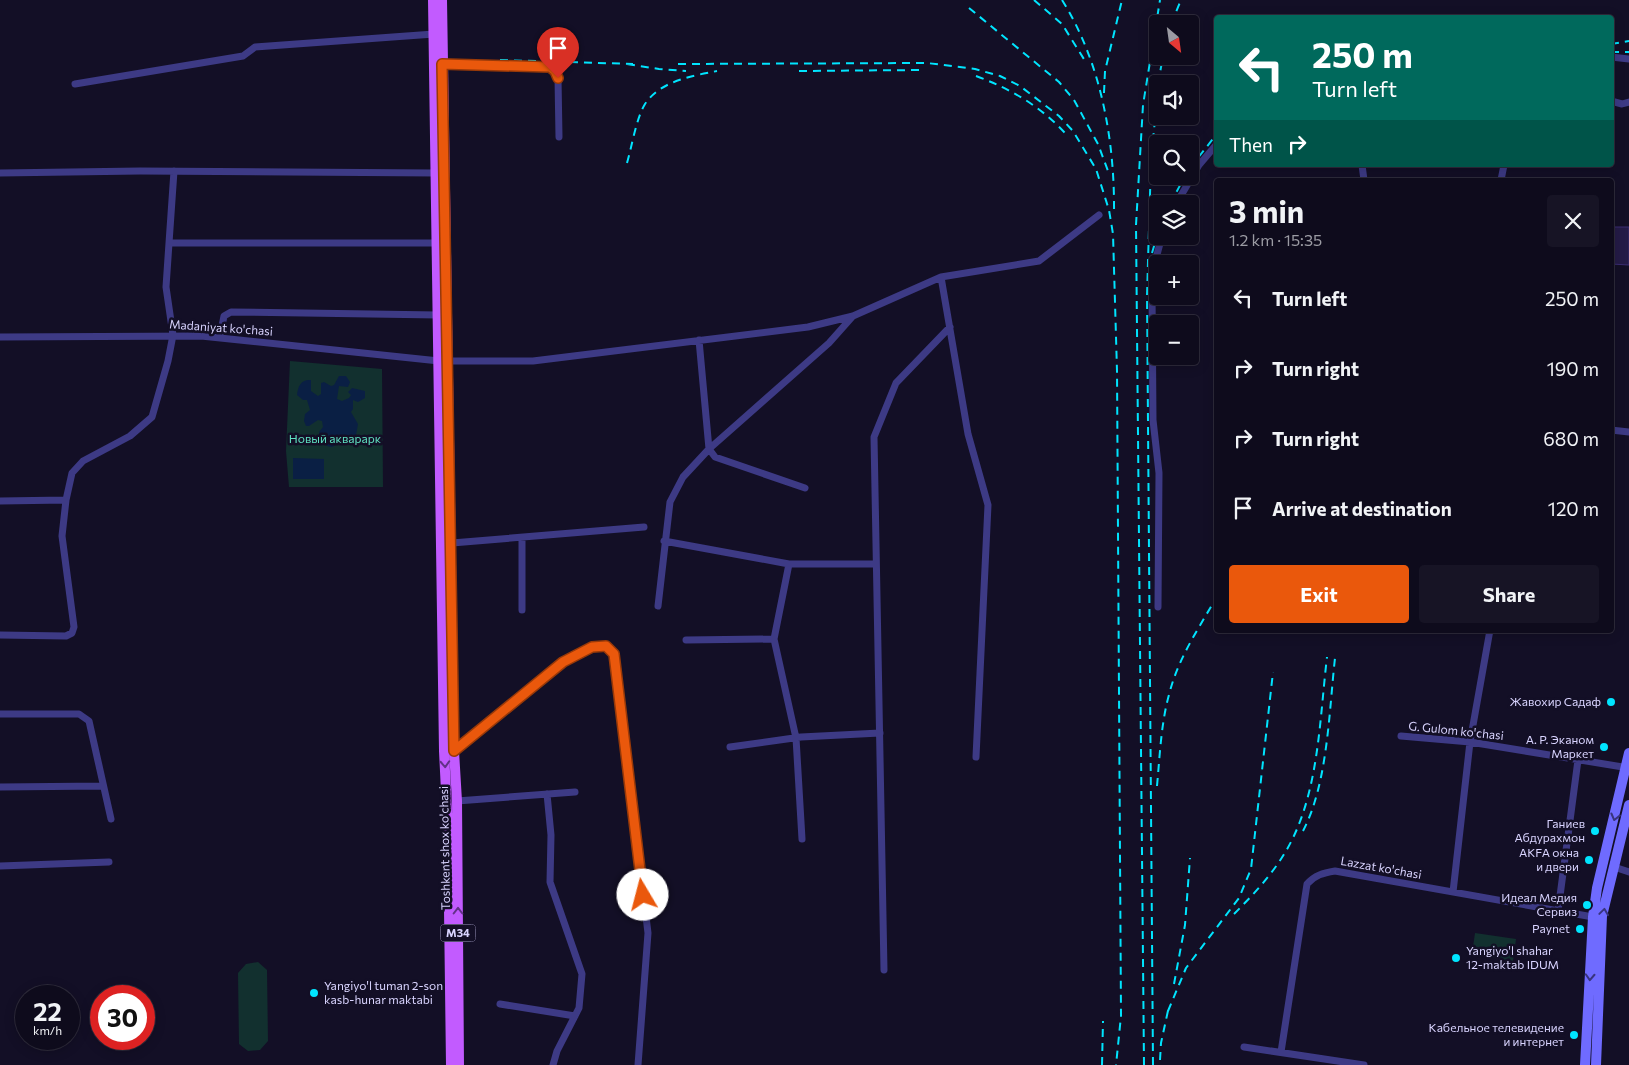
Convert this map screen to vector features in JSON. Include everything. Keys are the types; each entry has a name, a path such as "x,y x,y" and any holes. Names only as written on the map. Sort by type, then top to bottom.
{"main road":[{"name":"M34","path":"433,0 438,315 444,361 452,544 454,751"},
{"name":"M34","path":"442,0 444,751 452,801"},
{"name":"Toshkent shox ko'chasi","path":"454,751 452,801 459,1065"},
{"path":"1585,1065 1593,917 1597,888 1628,768 1629,753"},
{"name":"Toshkent shox ko'chasi","path":"451,1065 448,832 452,801"},
{"path":"1596,1065 1602,916 1629,806"}],"street":[{"path":"75,84 243,56 256,48 434,34"},
{"path":"1614,57 1629,59"},
{"path":"442,64 550,67 555,71 558,78 559,138"},
{"path":"1614,102 1622,104 1629,102"},
{"path":"1181,195 1199,165 1214,147"},
{"path":"0,173 174,171 436,173"},
{"path":"0,634 66,636 72,633 74,627 62,536 66,500 72,473 83,461 130,436 152,417 168,361 173,335 166,287 174,171"},
{"path":"658,606 670,502 683,477 708,450 829,343 853,316 941,277 1039,261 1099,215"},
{"path":"168,243 437,243"},
{"path":"1158,607 1160,577 1160,473 1153,420 1152,288 1155,262 1160,245"},
{"path":"941,277 968,434 988,505 976,756"},
{"path":"220,336 224,316 231,312 438,315"},
{"name":"Madaniyat ko'chasi","path":"0,337 220,336 444,361 533,361 808,326 853,316"},
{"path":"884,970 874,437 896,383 950,328"},
{"path":"699,340 708,450 715,457 805,488"},
{"path":"1614,430 1629,432"},
{"path":"0,501 66,500"},
{"path":"452,544 644,527"},
{"path":"522,538 522,610"},
{"path":"664,542 789,564 876,564"},
{"path":"789,564 774,639 796,738 802,839"},
{"path":"1453,892 1470,742 1489,633"},
{"path":"686,640 774,639"},
{"path":"454,751 563,662 592,647 606,646 614,654 648,933 638,1065"},
{"path":"0,714 79,714 85,716 89,721 111,819"},
{"path":"730,747 796,738 880,734"},
{"name":"G. Gulom ko'chasi","path":"1401,736 1470,742 1628,768"},
{"path":"1558,911 1578,760"},
{"path":"0,787 103,786"},
{"path":"452,801 575,792"},
{"path":"547,794 551,835 550,882 582,974 579,1008 557,1051 553,1065"},
{"path":"0,866 109,862"},
{"path":"1614,867 1629,872"},
{"name":"Lazzat ko'chasi","path":"1281,1052 1306,884 1314,877 1323,873 1335,871 1593,917"},
{"path":"500,1004 575,1016"},
{"path":"1244,1047 1364,1065"}],"green space":[{"name":"Новый акварарк","path":"290,361 382,369 383,487 289,487 286,451"},
{"path":"1475,933 1516,939 1513,961 1472,954"},
{"path":"258,962 267,970 268,1041 260,1050 248,1051 239,1044 238,973 246,964"}],"water":[{"path":"339,376 346,376 350,382 348,387 339,386 337,399 342,401 349,398 351,395 348,392 352,388 365,391 365,398 358,402 353,400 351,412 358,424 356,435 349,439 344,437 332,447 324,444 320,438 319,432 323,427 322,421 318,420 306,426 304,421 305,414 310,410 307,400 303,400 297,395 302,382 311,380 311,391 318,396 321,394 321,383 334,385"},
{"path":"293,458 324,459 324,479 293,479"}],"building":[{"path":"1614,227 1629,227 1629,265 1614,264"}],"railway":[{"path":"1034,0 1062,24 1087,64"},
{"path":"1062,0 1087,49 1103,103 1112,158 1114,214"},
{"path":"1104,93 1105,71 1122,0"},
{"path":"1144,1065 1136,225 1143,105 1160,0"},
{"path":"1175,15 1181,0"},
{"path":"969,8 1059,82 1074,100 1098,144 1108,171"},
{"path":"1614,44 1629,41"},
{"path":"1614,52 1629,52"},
{"path":"500,60 633,64"},
{"path":"678,64 927,63 975,69 1000,76 1020,86 1059,116 1073,131 1096,169 1109,210 1113,234 1117,371 1121,1016 1116,1065"},
{"path":"627,64 686,71"},
{"path":"1160,75 1161,65"},
{"path":"799,71 921,70"},
{"path":"627,163 639,117 651,96 677,81 717,71"},
{"path":"976,76 1024,99 1065,133"},
{"path":"1153,1065 1147,295 1151,161 1154,125"},
{"path":"1199,157 1214,138"},
{"path":"1175,195 1180,185"},
{"path":"1152,253 1154,245"},
{"path":"1157,786 1163,726 1174,678 1190,643 1214,601"},
{"path":"1234,914 1259,888 1281,859 1294,837 1303,813 1315,762 1327,657"},
{"path":"1303,831 1318,791 1323,769 1335,658"},
{"path":"1168,1011 1186,968 1239,898 1251,869 1273,672"},
{"path":"1174,984 1185,925 1190,858"},
{"path":"1160,1060 1161,1043 1169,1006"},
{"path":"1102,1065 1103,1021"}],"place":[{"name":"Жавохир Садаф","path":"1611,702"},
{"name":"А. Р. Эканом Маркет","path":"1604,747"},
{"name":"Ганиев Абдурахмон","path":"1595,831"},
{"name":"AKFA окна и двери","path":"1589,860"},
{"name":"Идеал Медия Сервиз","path":"1587,905"},
{"name":"Paynet","path":"1580,929"},
{"name":"Yangiyo'l shahar 12-maktab IDUM","path":"1456,958"},
{"name":"Yangiyo'l tuman 2-son kasb-hunar maktabi","path":"314,993"},
{"name":"Кабельное телевидение и интернет","path":"1574,1035"}],"route":[{"path":"558,78 555,71 550,67 442,64 449,373 454,751 563,662 592,647 606,646 614,654 643,895"}]}
